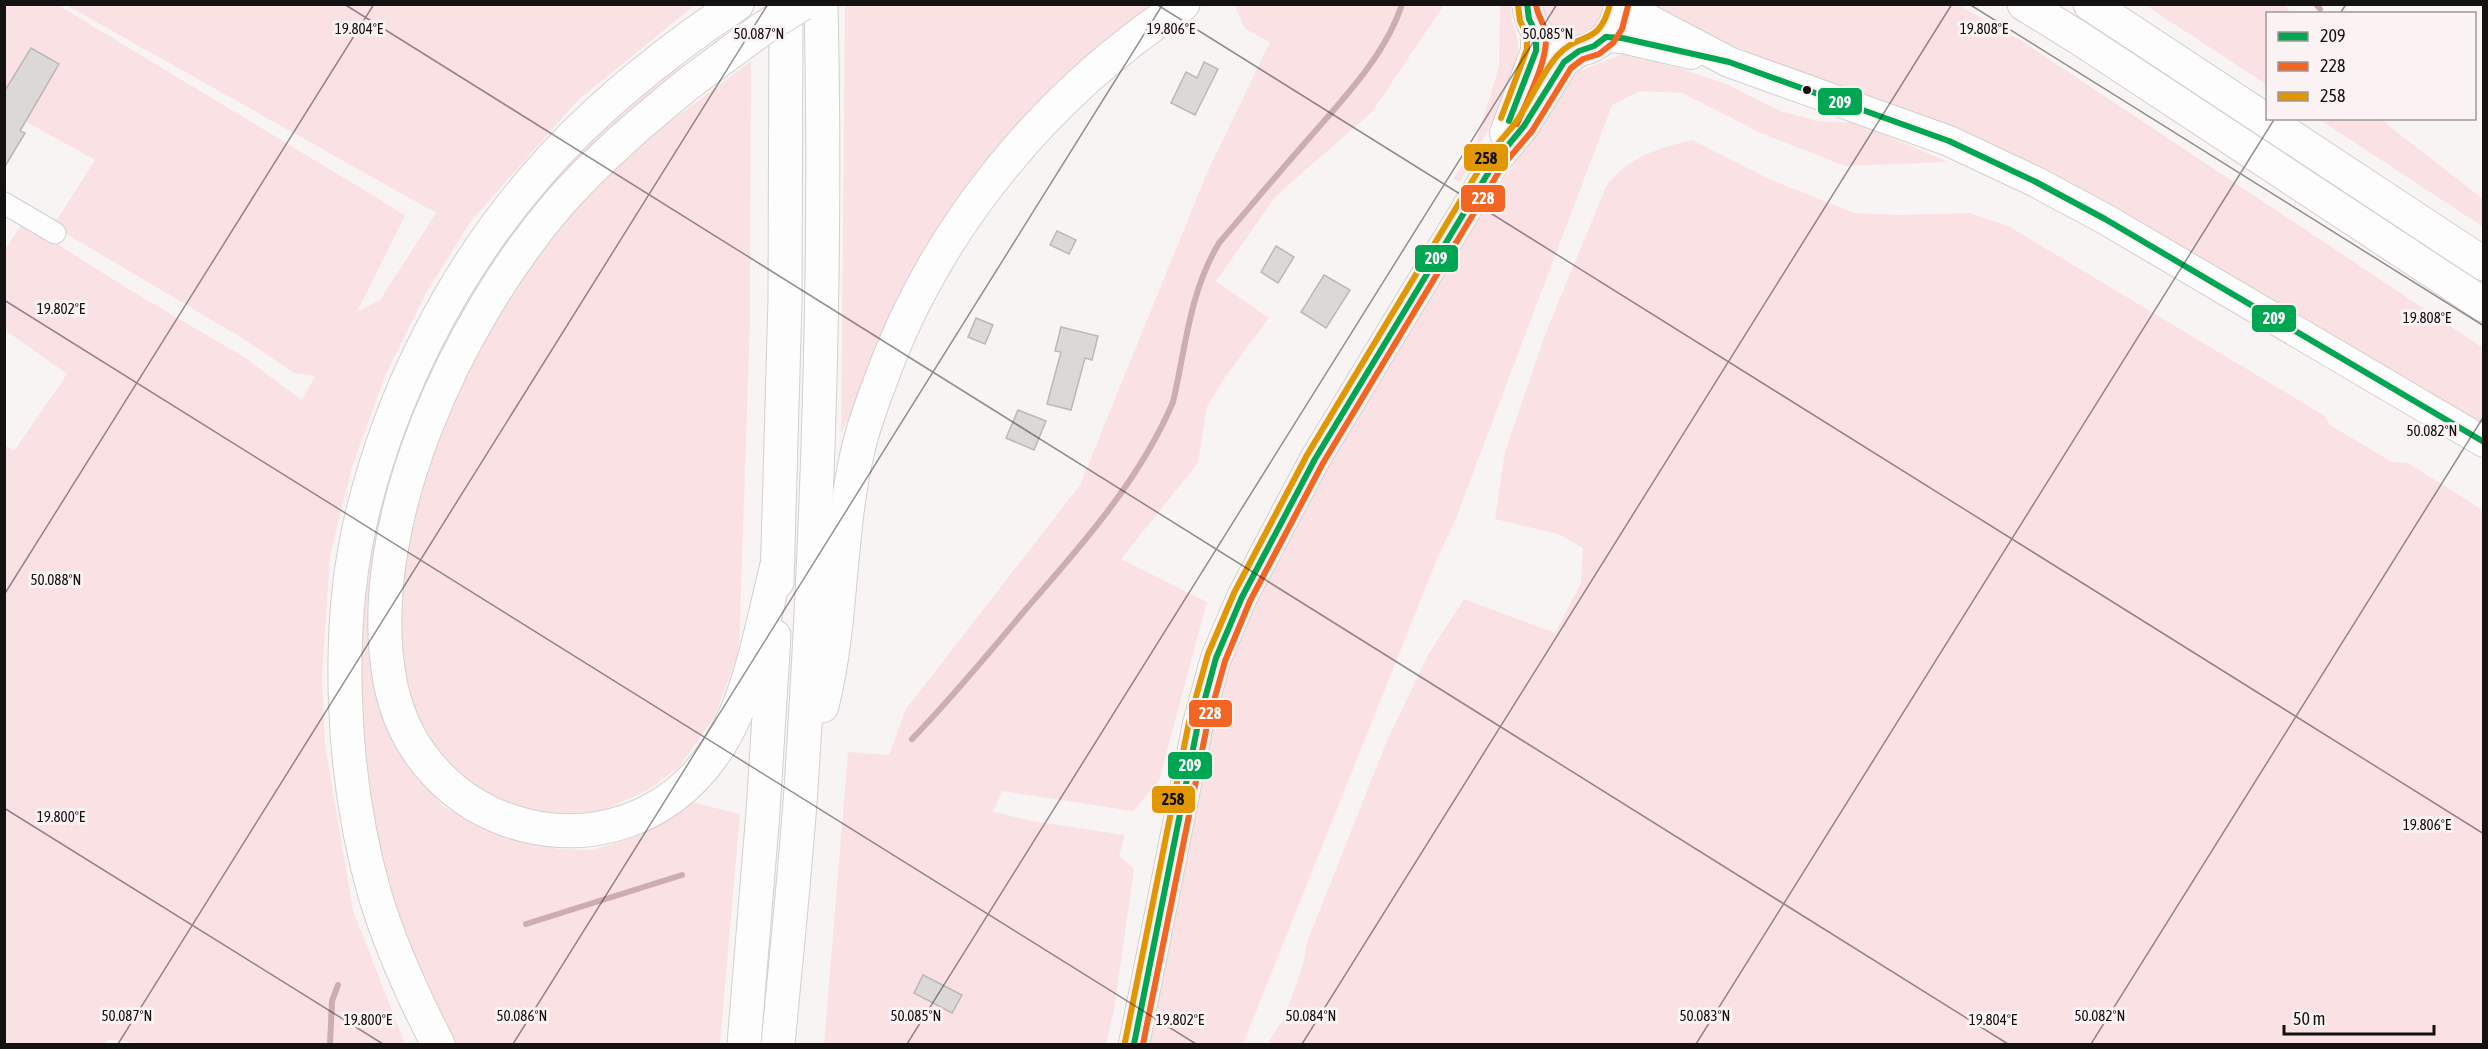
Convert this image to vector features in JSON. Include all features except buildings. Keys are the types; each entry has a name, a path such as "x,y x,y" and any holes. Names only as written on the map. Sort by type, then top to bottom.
{"highway":[{"path":"438,1044 412,993 389,937 375,894 357,811 348,729 345,667 351,582 361,517 384,441 412,372 458,284 486,240 537,175 577,132 619,94 692,36 737,4"},
{"path":"744,1044 763,812 778,561 785,312 786,4"},
{"path":"778,561 745,690 724,739 700,772 683,788 663,803 642,814 603,827 560,831 500,818 476,807 440,779 426,764 403,724 393,691 387,653 386,627 389,565 397,523 418,450 445,383 495,292 536,231 592,167 693,80 762,29 801,4"},
{"path":"778,1044 801,792 819,445 823,210 821,4"},
{"path":"801,792 831,671 841,561 858,449 887,361 906,320 952,235 1012,155 1090,74 1126,43 1183,4"},
{"path":"2024,4 2089,44 2484,305"},
{"path":"2090,4 2484,264"}],"main road":[{"path":"1527,4 1528,19 1536,33 1555,48 1579,51"},
{"path":"1134,1044 1198,724 1216,658 1242,597 1315,459 1496,160 1524,126 1564,62 1606,37 1614,25 1619,4 1729,62"},
{"path":"1496,160 1536,51 1536,33"},
{"path":"1606,37 1622,38 1729,62 1949,141 2037,182 2105,219 2484,442"}],"street":[{"path":"4,203 55,233"}],"shaded area":[{"path":"5,5 58,5 405,215 357,312 380,300 436,213 66,5 695,5 578,100 471,221 426,293 385,376 352,467 330,556 322,677 325,745 353,910 405,1044 133,1044 126,1041 109,1040 104,1044 5,1044 5,448 6,446 14,451 67,374 5,330 4,251 23,222 128,289 244,357 302,400 315,376 294,373 242,338 53,226 95,160 5,110"},
{"path":"845,5 1150,5 1084,60 1018,124 934,236 880,335 849,418 841,433"},
{"path":"1235,5 1444,5 1372,112 1277,195 1216,281 1269,318 1225,377 1207,407 1198,463 1121,559 1207,602 1159,781 1133,811 1002,791 993,812 1032,821 1125,835 1119,856 1134,869 1114,1010 1106,1044 824,1044 848,752 889,755 906,709 1080,485 1206,175 1270,42 1245,29"},
{"path":"1500,5 1510,5 1518,45 1517,59 1506,94 1461,181 1453,179 1475,145 1499,67"},
{"path":"1540,5 1602,5 1597,26 1592,31 1586,34 1570,35 1551,32"},
{"path":"1643,5 1958,5 2022,41 2483,348 2483,426 1905,115 1724,42"},
{"path":"2145,5 2286,5 2290,12 2266,12 2266,84"},
{"path":"1622,54 1682,69 1726,84 1783,112 1819,121 1857,123 1948,162 1845,166 1763,134 1682,93 1640,91 1612,105 1455,521 1437,559 1243,1044 1143,1044 1224,665 1308,490 1477,220 1575,73"},
{"path":"751,61 750,322 739,652 714,718 679,767 648,790 602,811 540,815 498,805 458,778 419,731 401,679 396,613 404,544 424,466 462,373 560,220 623,157"},
{"path":"678,64 680,68 603,133 548,196 457,328 414,414 392,485 371,579 370,642 380,703 405,759 443,806 482,828 559,849 593,850 641,835 692,802 740,814 720,1044 453,1044 436,1015 373,850 356,646 368,540 392,451 430,357 527,207 589,141"},
{"path":"2321,120 2381,120 2483,199 2483,227"},
{"path":"1692,140 1767,178 1854,213 1900,215 1970,213 2010,227 2325,416 2330,425 2392,462 2408,463 2483,510 2483,1044 1267,1044 1284,1018 1303,965 1307,942 1386,743 1428,655 1464,599 1555,633 1581,583 1583,548 1558,534 1495,519 1505,452 1546,332 1606,187 1624,168 1644,155"}],"waterway":[{"path":"912,739 1068,561 1126,485 1144,458 1173,402 1195,301 1201,281 1219,243 1363,74 1386,40 1402,4"},
{"path":"2316,4 2320,9"},
{"path":"526,924 682,875"},
{"path":"330,1044 332,1001 338,985"}],"transit line":[{"name":"209","path":"1509,121 1536,51 1536,33 1529,19 1527,4"},
{"name":"228","path":"1517,124 1545,53 1545,31 1536,4"},
{"name":"258","path":"1125,1042 1189,722 1208,654 1234,593 1307,455 1488,155 1518,119 1557,56 1573,43 1594,33 1606,18 1610,4"},
{"name":"258","path":"1501,118 1527,49 1527,35 1520,21 1518,5"},
{"name":"228","path":"1143,1044 1207,726 1225,661 1250,601 1323,463 1503,165 1532,131 1571,68 1583,59 1599,54 1613,43 1622,29 1628,6"},
{"name":"209","path":"1606,37 1622,38 1729,62 1949,141 2036,182 2105,219 2484,442"},
{"name":"209","path":"1134,1044 1198,724 1216,658 1242,597 1315,459 1496,160 1524,126 1564,62 1606,37"}]}
